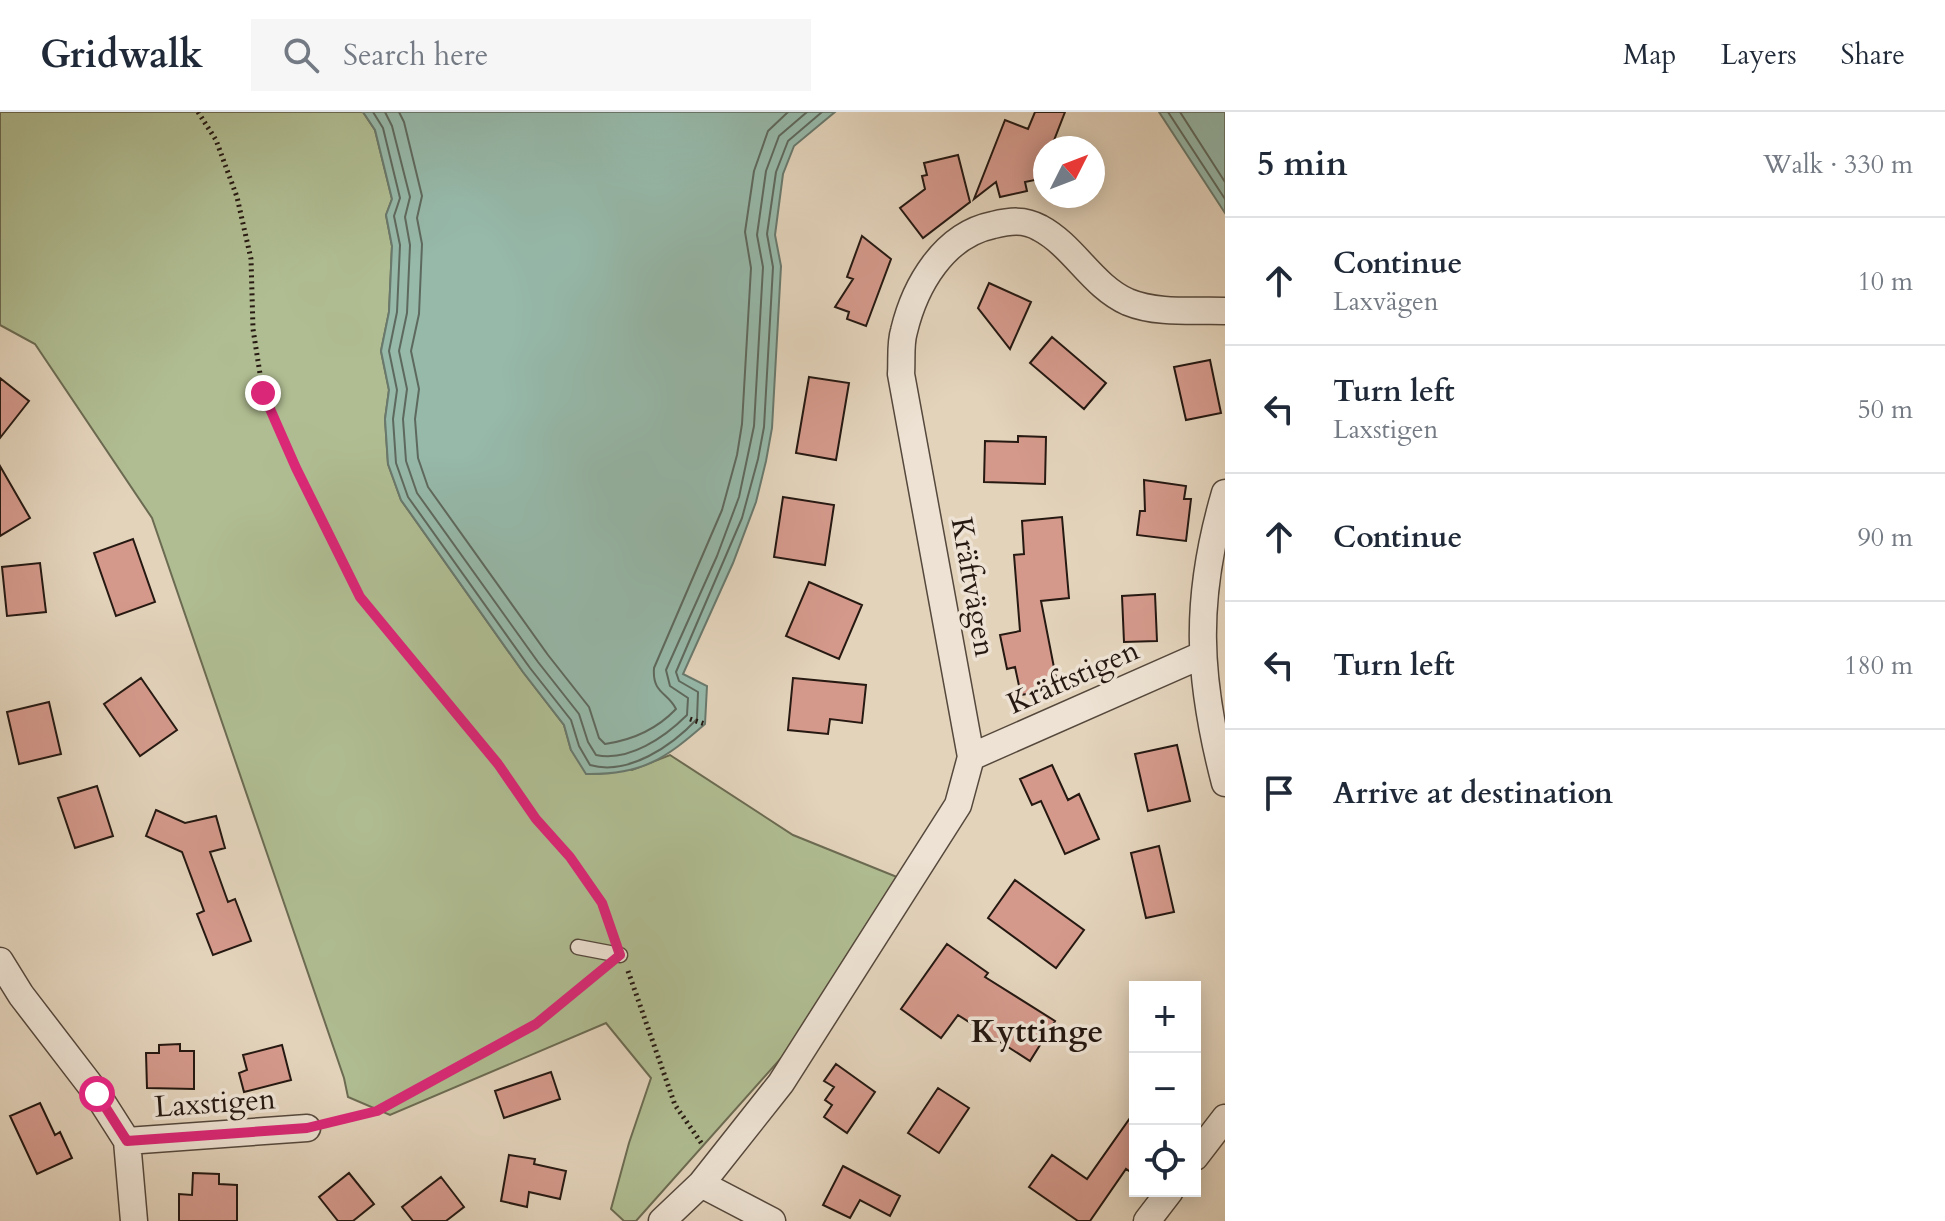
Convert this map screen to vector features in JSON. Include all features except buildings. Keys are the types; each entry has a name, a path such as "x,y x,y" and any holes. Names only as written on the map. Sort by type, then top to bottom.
{"street":[{"name":"Kräftvägen","path":"662,1221 701,1184 781,1083 958,805 971,757 901,374 903,334 914,296 952,244 975,228 1023,221 1051,236 1101,285 1124,300 1144,308 1225,311"},
{"path":"1225,493 1211,539 1206,574 1202,655 1211,727 1225,783"},
{"name":"Kräftstigen","path":"971,757 1202,655"},
{"path":"0,961 21,995 97,1094 127,1141 134,1221"},
{"path":"1201,1149 1225,1118"},
{"name":"Laxstigen","path":"127,1141 307,1128"},
{"path":"701,1184 772,1221"},
{"path":"1147,1221 1165,1197"}],"lane":[{"path":"578,947 620,955"}],"path":[{"path":"198,112 216,140 237,197 251,259 253,329 263,393 296,468 360,597 498,764 536,819 570,857 602,903 675,1105 709,1154"},
{"path":"690,719 705,724"},
{"path":"307,1128 377,1111 536,1024 620,955"}],"shaded area":[{"path":"0,112 363,112 375,130 392,199 386,215 392,246 389,312 381,351 389,390 385,419 388,464 401,500 564,725 571,750 632,770 670,755 793,835 897,877 783,1056 636,1221 624,1221 611,1209 651,1078 606,1023 390,1115 348,1097 152,518 35,344 0,325"}],"water":[{"path":"363,112 835,112 794,146 783,174 775,235 781,266 772,428 766,461 756,502 733,563 683,674 707,686 705,724 652,762 623,772 586,774 571,750 564,725 401,500 388,464 385,419 389,390 381,351 389,312 392,246 386,215 392,199 375,130"},
{"path":"1159,112 1225,112 1225,213"}],"district":[{"name":"Kyttinge","path":"1037,1032"}],"route":[{"path":"97,1094 127,1141 307,1128 377,1111 536,1024 620,955 602,903 570,857 536,819 498,764 360,597 296,468 263,393"}]}
